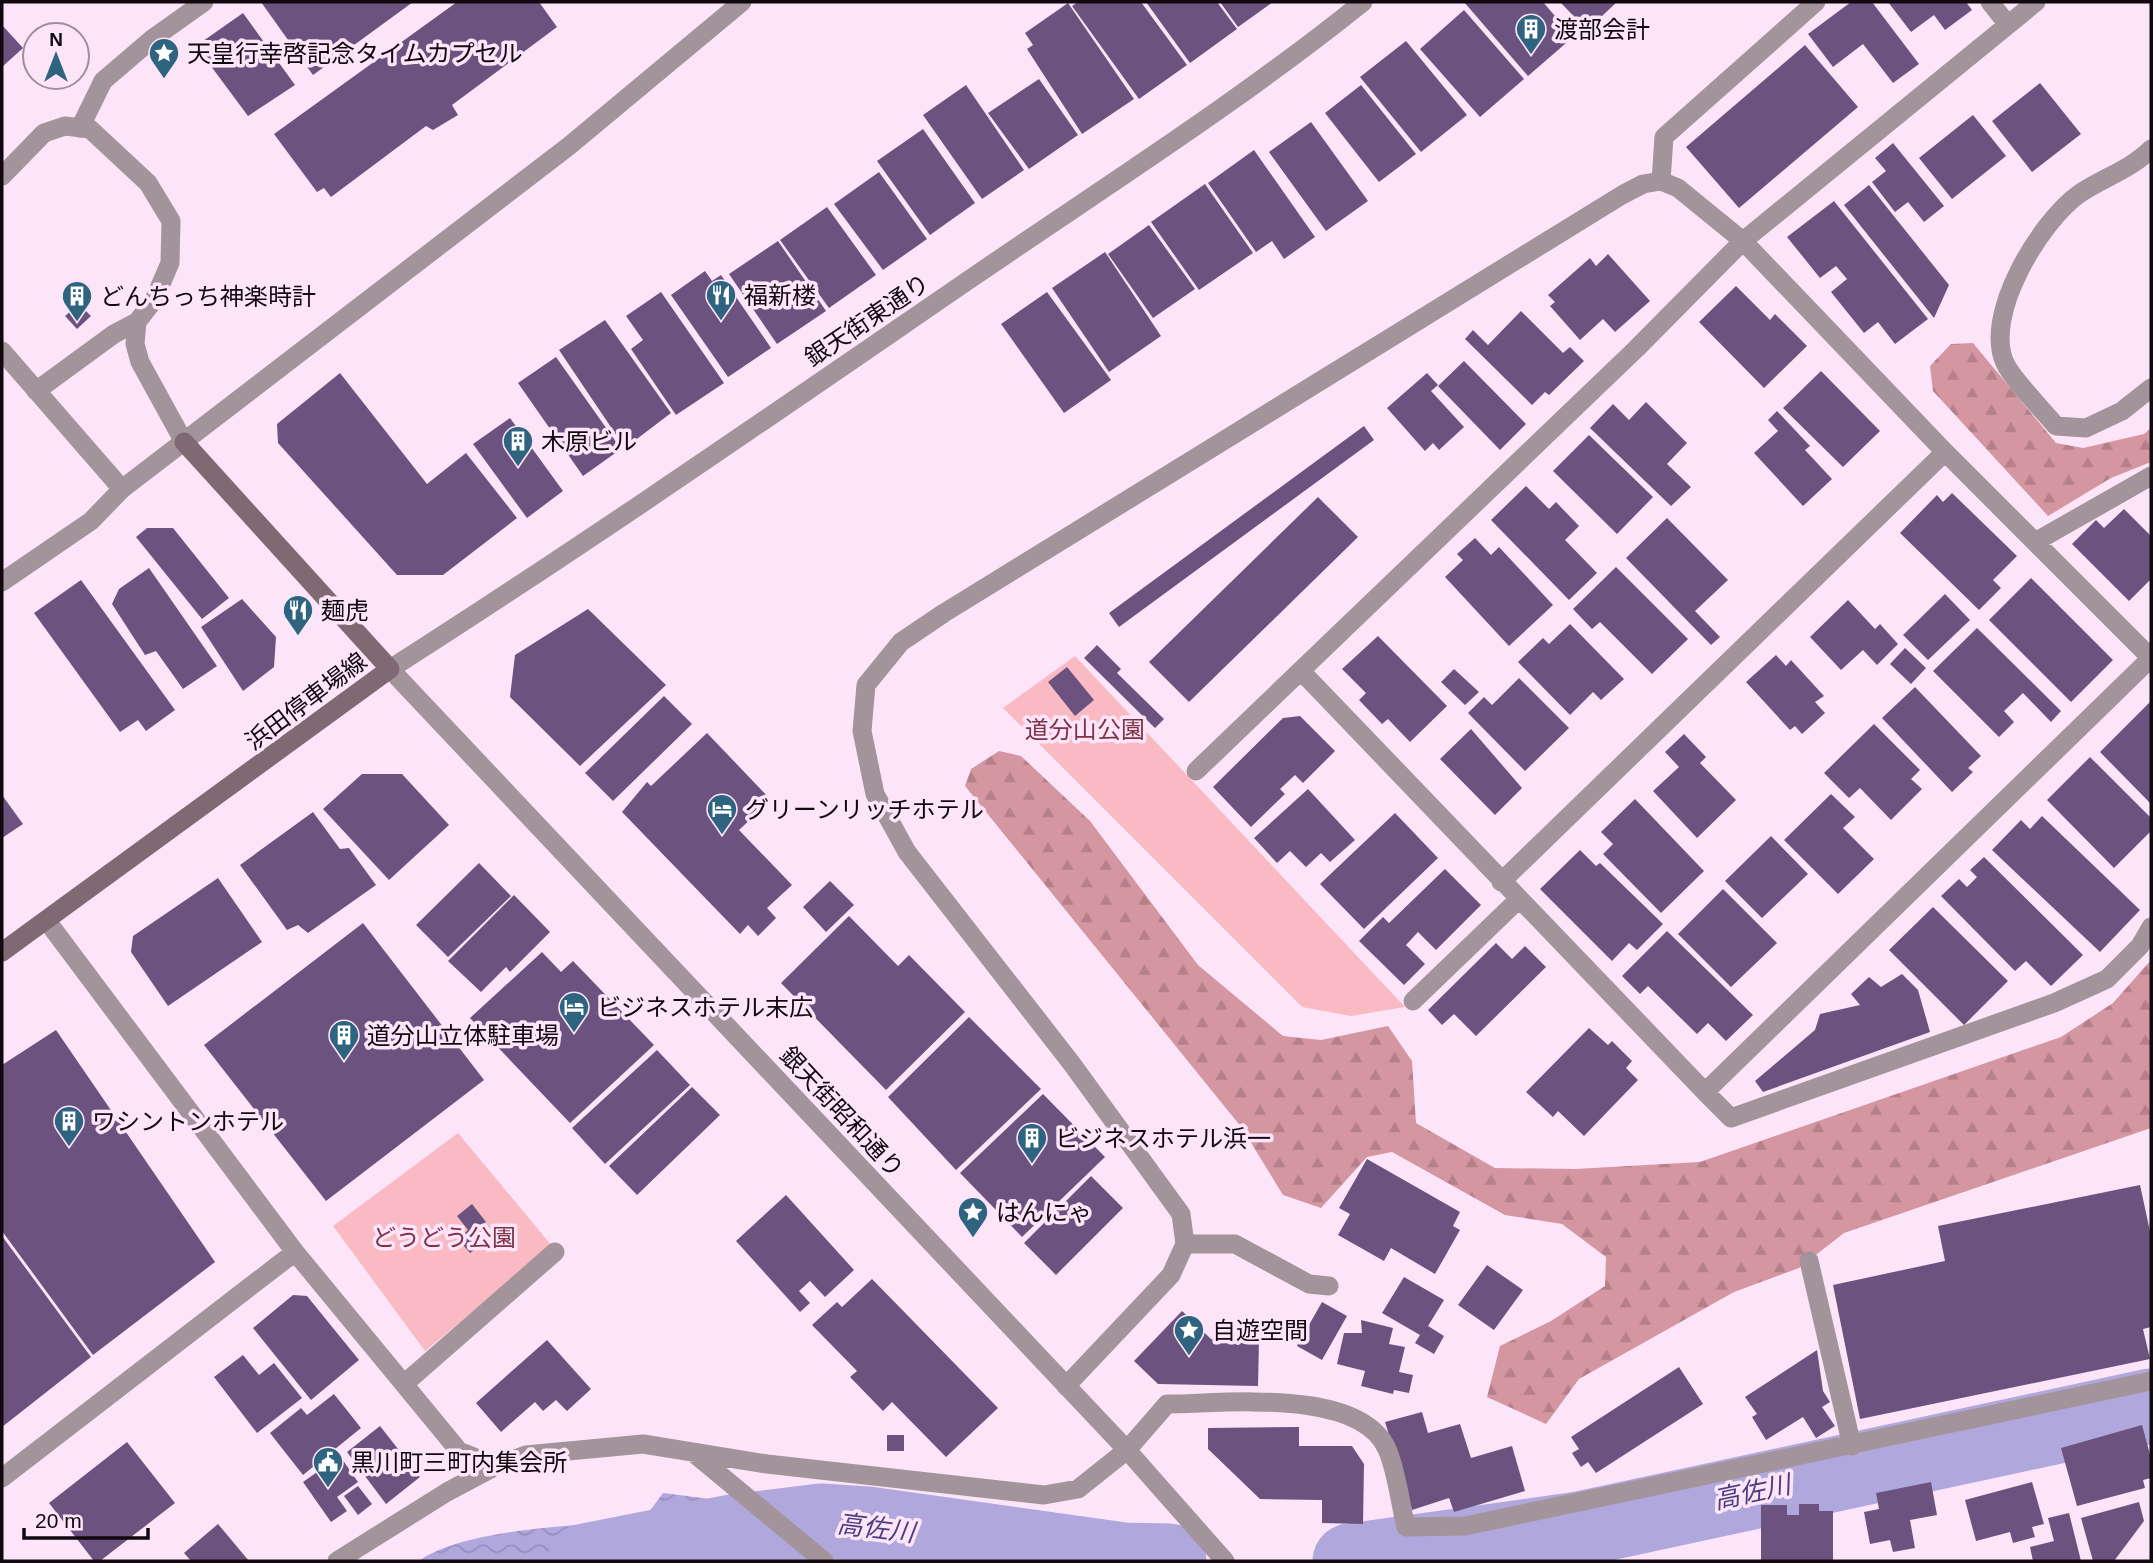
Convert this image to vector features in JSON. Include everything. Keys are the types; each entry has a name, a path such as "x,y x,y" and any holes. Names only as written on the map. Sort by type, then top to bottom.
{"main road":[{"name":"浜田停車場線","path":"2,952 390,669 184,442"}],"street":[{"path":"80,128 103,81 152,38 204,2"},
{"path":"2,582 91,521 122,489 569,146 742,2"},
{"name":"銀天街東通り","path":"390,669 547,569 1298,54 1363,2"},
{"path":"1661,181 1664,137 1816,2"},
{"path":"1990,2 2008,25"},
{"path":"1196,771 1636,349 1743,242 2036,2"},
{"path":"2,176 44,133 65,125 90,129 148,183 171,221 170,263 155,300 137,321 114,334 36,391"},
{"path":"2151,149 2140,161 2078,195 2045,225 2028,254 1999,334 2005,364 2056,426 2087,428 2122,411 2151,388"},
{"path":"1066,1386 1171,1275 1185,1244 1181,1214 1072,1064 907,852 875,794 862,731 866,685 901,642 944,613 1622,195 1643,184 1661,181 1678,188 1743,242 1945,452 2151,659 1705,1092"},
{"path":"137,321 135,344 140,362 184,442"},
{"path":"2,351 122,489"},
{"path":"1501,882 1945,452"},
{"path":"2035,542 2151,476"},
{"name":"銀天街昭和通り","path":"390,669 1127,1450 1194,1529 1226,1561"},
{"path":"1301,671 1518,900 1731,1118 2054,1003 2107,979 2140,946 2151,926"},
{"path":"1413,1001 1518,900"},
{"path":"47,921 295,1252 459,1451 496,1466"},
{"path":"1185,1244 1235,1244 1309,1284 1329,1286"},
{"path":"2,1478 295,1252"},
{"path":"404,1384 555,1252"},
{"path":"1809,1261 1852,1446"},
{"path":"337,1561 447,1492 496,1466 526,1455 643,1444 693,1453 1044,1495 1078,1489 1127,1450 1167,1404 1289,1404 1349,1414 1370,1428 1387,1448 1406,1527 1465,1527 2151,1381"},
{"path":"693,1453 744,1492 824,1561"}],"green space":[{"path":"1973,343 2056,443 2083,448 2144,434 2151,428 2151,462 2111,478 2048,516 1933,391 1930,366 1951,344"},
{"name":"道分山公園","path":"1075,656 1405,1007 1351,1016 1302,1007 1003,708"},
{"path":"999,751 1021,756 1090,821 1198,965 1283,1036 1321,1040 1388,1026 1412,1061 1416,1123 1495,1168 1575,1169 1700,1162 2061,1037 2113,1003 2151,960 2151,1128 1844,1233 1799,1268 1734,1292 1579,1379 1546,1424 1487,1397 1500,1346 1551,1321 1605,1286 1606,1257 1562,1224 1505,1215 1392,1152 1367,1157 1321,1208 1283,1195 1242,1128 965,786 971,769"},
{"name":"どうどう公園","path":"458,1133 552,1246 425,1351 333,1226"}],"water":[{"path":"663,1493 791,1509 823,1531 801,1531 786,1536 757,1561 419,1561 439,1550 465,1541 495,1535 559,1526 643,1520"}],"building":[{"path":"261,2 413,2 313,75"},
{"path":"457,2 539,2 557,27 452,105 458,115 433,130 426,126 331,197 324,188 317,192 274,134"},
{"path":"1078,2 1141,2 1187,65 1139,99 1072,6"},
{"path":"1146,2 1217,2 1237,29 1190,63"},
{"path":"1220,2 1273,2 1238,27"},
{"name":"渡部会計","path":"1464,2 1543,2 1573,37 1528,76"},
{"path":"1560,2 1617,2 1587,30"},
{"path":"1851,2 1872,2 1919,64 1893,83 1863,44 1833,67 1808,34"},
{"path":"1888,2 1966,2 1972,10 1945,30 1934,15 1911,32"},
{"path":"1068,3 1134,99 1082,134 1027,49 1033,45 1025,33"},
{"path":"1464,10 1524,79 1480,117 1420,49"},
{"path":"243,13 295,85 248,116 196,46"},
{"path":"2,25 21,46 21,50 2,67"},
{"path":"1406,41 1467,115 1421,152 1360,77"},
{"path":"1805,45 1858,107 1739,208 1686,147"},
{"path":"1039,79 1078,135 1029,169 988,113"},
{"path":"2040,83 2081,134 2032,172 1992,121"},
{"path":"966,85 1024,170 982,199 923,115"},
{"path":"1361,85 1416,154 1379,182 1325,113"},
{"path":"1973,115 2006,156 1952,199 1919,158"},
{"path":"1311,122 1368,201 1326,231 1269,152"},
{"path":"923,129 975,203 930,235 877,161"},
{"path":"1893,143 1944,206 1924,222 1908,202 1895,212 1872,182 1886,171 1875,158"},
{"path":"1254,150 1315,237 1284,259 1272,241 1256,252 1208,183"},
{"path":"879,172 927,239 883,270 834,204"},
{"path":"1205,184 1253,253 1199,290 1151,222"},
{"path":"1869,185 1949,285 1934,318 1844,205"},
{"path":"1834,201 1928,319 1895,344 1878,322 1864,333 1831,292 1847,279 1836,266 1820,278 1787,237"},
{"path":"827,207 876,275 829,308 780,240"},
{"path":"1149,225 1195,289 1153,318 1108,254"},
{"path":"778,241 826,311 777,344 729,274"},
{"path":"1105,252 1161,336 1109,372 1052,288"},
{"path":"1608,254 1650,301 1615,332 1603,319 1580,340 1550,306 1555,302 1548,295 1590,258 1596,266"},
{"name":"福新楼","path":"705,271 712,281 721,275 771,348 728,377 671,295"},
{"path":"1736,286 1770,320 1775,314 1807,346 1764,388 1699,322"},
{"path":"661,292 724,383 676,415 631,349 643,340 626,316"},
{"path":"1047,292 1111,380 1064,413 1001,324"},
{"name":"どんちっち神楽時計","path":"79,304 91,316 77,329 65,316"},
{"path":"1521,311 1563,353 1570,347 1584,361 1549,395 1545,392 1532,405 1465,339 1473,330 1488,345"},
{"path":"605,320 671,413 625,448 559,350"},
{"path":"556,357 621,449 583,476 518,383"},
{"path":"1464,361 1526,424 1500,450 1438,386"},
{"path":"1821,371 1880,431 1843,467 1783,408"},
{"path":"340,373 427,484 466,453 517,518 443,575 397,575 278,443 277,424"},
{"path":"1427,373 1438,385 1431,391 1464,427 1439,450 1433,443 1425,451 1387,408"},
{"path":"1646,402 1687,443 1667,464 1691,487 1671,506 1590,428 1613,404 1629,420"},
{"path":"1777,411 1810,446 1805,450 1832,479 1803,506 1754,453 1778,431 1768,420"},
{"name":"木原ビル","path":"510,418 563,491 527,518 473,444"},
{"path":"1364,426 1374,440 1119,627 1109,613"},
{"path":"1589,435 1653,497 1617,534 1553,471"},
{"path":"1526,486 1549,509 1556,502 1579,526 1565,540 1597,573 1569,600 1491,520"},
{"path":"1952,493 2017,556 1993,580 2001,588 1979,610 1900,533 1937,495 1943,502"},
{"path":"1318,497 1358,537 1189,702 1149,662"},
{"path":"2124,509 2151,536 2151,579 2129,601 2072,544 2096,520 2104,528"},
{"path":"1667,518 1728,580 1695,611 1720,637 1711,645 1626,558"},
{"path":"147,528 173,528 229,598 202,619 136,537"},
{"path":"1475,538 1491,555 1499,547 1553,605 1509,646 1445,577 1463,560 1457,554"},
{"path":"1616,567 1688,639 1652,674 1600,622 1592,629 1573,609"},
{"path":"149,568 217,666 183,689 156,651 145,655 112,604 119,589"},
{"path":"2031,578 2113,660 2071,702 1989,620"},
{"path":"81,580 175,710 146,731 138,720 120,732 34,613"},
{"path":"1945,594 1970,620 1928,660 1903,635"},
{"path":"242,599 276,637 274,667 243,691 201,627"},
{"path":"1848,600 1875,629 1880,624 1898,644 1877,665 1863,650 1841,670 1810,637"},
{"path":"588,609 666,685 580,766 510,697 515,655"},
{"path":"1570,624 1624,679 1601,700 1593,692 1570,715 1518,662 1543,638 1549,644"},
{"path":"1977,628 2061,711 2051,722 2023,693 2004,711 2014,722 1999,737 1933,671"},
{"path":"1378,636 1447,706 1410,742 1388,719 1382,724 1359,700 1366,693 1342,669"},
{"path":"1097,645 1121,669 1117,673 1164,719 1155,728 1084,658"},
{"path":"1905,648 1926,668 1911,684 1890,664"},
{"path":"1776,655 1786,666 1791,660 1824,696 1815,702 1825,713 1802,734 1795,726 1790,730 1746,682"},
{"path":"1067,667 1094,700 1075,716 1048,682"},
{"path":"1454,669 1479,692 1465,705 1441,682"},
{"path":"1519,678 1569,728 1525,771 1468,713 1484,697 1492,705"},
{"path":"1915,687 1981,756 1968,768 1973,772 1952,792 1882,718"},
{"path":"664,696 692,724 613,801 585,773"},
{"path":"2151,701 2151,804 2100,752"},
{"path":"1300,716 1335,751 1303,783 1295,775 1280,789 1285,794 1251,827 1213,787 1283,718"},
{"path":"1874,724 1920,770 1911,779 1922,789 1891,820 1860,788 1849,798 1824,773"},
{"path":"1471,729 1522,788 1495,815 1440,759"},
{"path":"707,733 771,800 739,830 792,885 767,908 776,918 758,936 748,925 740,934 622,812 647,782 651,786"},
{"path":"1684,734 1706,757 1700,763 1736,800 1697,838 1653,791 1679,767 1665,752"},
{"path":"2090,757 2151,818 2151,831 2114,868 2047,800"},
{"path":"362,774 402,774 449,825 389,880 323,809"},
{"path":"1308,789 1355,840 1330,862 1321,853 1306,867 1290,851 1277,863 1254,838"},
{"path":"1831,794 1855,817 1843,828 1874,859 1838,894 1784,840"},
{"path":"2,795 23,824 2,838"},
{"path":"1635,799 1704,871 1661,913 1603,854 1613,844 1601,832"},
{"path":"313,812 340,849 349,848 376,885 308,933 298,925 287,930 240,865"},
{"path":"1395,813 1438,858 1364,929 1320,884"},
{"path":"2042,816 2140,910 2100,952 1992,850 2021,820 2030,829"},
{"path":"1771,836 1808,874 1762,918 1725,881"},
{"path":"1580,850 1596,866 1600,863 1663,924 1637,950 1629,943 1612,961 1540,889"},
{"path":"1984,857 2083,955 2051,986 2026,961 2015,971 1941,896 1959,879 1967,887 1977,877 1970,870"},
{"path":"479,863 511,896 448,957 416,925"},
{"path":"1445,869 1481,905 1436,950 1418,932 1406,945 1425,964 1404,985 1359,941 1383,917 1389,923"},
{"path":"218,878 262,942 168,1006 131,952 133,936"},
{"path":"830,881 854,905 826,932 803,907"},
{"path":"1723,889 1777,943 1731,987 1678,934"},
{"path":"514,895 550,932 510,972 506,967 481,992 448,961"},
{"path":"1933,907 2008,981 1964,1025 1889,950"},
{"path":"849,916 898,966 909,955 965,1012 886,1090 781,983"},
{"name":"道分山立体駐車場","path":"363,923 484,1080 326,1201 204,1045"},
{"path":"1667,931 1753,1015 1726,1041 1708,1023 1697,1034 1648,986 1640,994 1622,976"},
{"path":"1496,943 1512,959 1525,946 1546,967 1476,1036 1454,1014 1442,1025 1428,1010"},
{"path":"542,952 561,972 573,961 654,1045 570,1123 470,1018"},
{"path":"1902,974 1918,990 1930,1032 1763,1092 1755,1081 1815,1030 1820,1014 1860,1005 1851,994 1869,977 1881,987"},
{"path":"969,1017 1041,1089 956,1170 888,1097"},
{"path":"1589,1028 1608,1045 1612,1041 1632,1061 1626,1068 1638,1080 1584,1136 1558,1111 1553,1117 1526,1092"},
{"name":"ワシントンホテル","path":"56,1030 215,1262 93,1355 2,1231 2,1065"},
{"path":"657,1050 690,1085 605,1164 572,1128"},
{"path":"692,1087 720,1115 637,1195 609,1166"},
{"name":"ビジネスホテル浜一","path":"1043,1094 1105,1157 1022,1237 960,1173"},
{"path":"1367,1159 1460,1212 1453,1226 1460,1230 1435,1274 1391,1248 1384,1261 1338,1235 1350,1214 1339,1208"},
{"path":"1091,1176 1123,1208 1056,1275 1024,1243"},
{"path":"2140,1185 2151,1236 2151,1327 2143,1329 2150,1359 1860,1419 1833,1285 1945,1261 1938,1226"},
{"path":"786,1195 854,1270 825,1297 810,1281 799,1291 810,1303 800,1312 736,1241"},
{"path":"472,1204 486,1222 479,1227 489,1239 470,1253 458,1239 468,1230 457,1216"},
{"path":"2,1236 91,1357 2,1427"},
{"path":"1487,1265 1523,1290 1494,1330 1458,1305"},
{"path":"1404,1277 1444,1300 1428,1326 1444,1336 1434,1354 1415,1343 1420,1335 1382,1313"},
{"path":"872,1279 998,1408 946,1457 892,1402 883,1411 850,1377 857,1371 812,1325 837,1302 842,1307"},
{"path":"293,1295 307,1296 359,1360 311,1400 253,1328"},
{"path":"1322,1302 1347,1316 1322,1360 1297,1346"},
{"path":"1182,1311 1211,1339 1259,1340 1258,1386 1158,1384 1134,1361"},
{"path":"1361,1320 1393,1328 1389,1344 1405,1347 1399,1372 1413,1375 1409,1393 1394,1390 1393,1394 1361,1386 1365,1371 1337,1364 1344,1333 1362,1333"},
{"path":"547,1340 591,1389 567,1411 556,1400 543,1411 535,1402 501,1432 476,1403"},
{"path":"1817,1350 1823,1391 1830,1402 1822,1407 1835,1426 1816,1438 1803,1417 1766,1440 1752,1417 1757,1414 1745,1397"},
{"path":"243,1355 259,1375 274,1363 302,1398 257,1433 214,1377"},
{"path":"1679,1367 1703,1404 1596,1473 1588,1462 1581,1467 1572,1453 1579,1449 1571,1437"},
{"path":"334,1394 361,1428 303,1475 270,1433 301,1408 307,1415"},
{"path":"1422,1412 1428,1433 1460,1424 1471,1458 1512,1446 1525,1491 1454,1512 1449,1498 1412,1510 1385,1422"},
{"path":"2142,1425 2151,1458 2151,1478 2143,1480 2145,1488 2077,1506 2061,1448"},
{"path":"380,1426 420,1477 386,1504 347,1452"},
{"path":"1299,1427 1299,1446 1352,1446 1364,1464 1363,1524 1322,1523 1322,1500 1260,1499 1208,1449 1208,1428"},
{"path":"887,1435 904,1435 904,1451 887,1451"},
{"path":"127,1442 175,1503 100,1561 94,1561 49,1503"},
{"name":"黒川町三町内集会所","path":"340,1456 358,1482 337,1497 347,1511 331,1522 303,1482"},
{"path":"1931,1482 1937,1515 1910,1520 1915,1548 1893,1552 1890,1540 1870,1544 1864,1512 1879,1509 1876,1493"},
{"path":"2032,1482 2044,1524 2032,1527 2035,1537 2013,1543 2010,1532 1976,1541 1965,1500"},
{"path":"358,1486 372,1504 358,1515 344,1496"},
{"path":"2139,1502 2144,1521 2114,1561 2093,1561 2081,1518"},
{"path":"1799,1504 1819,1504 1819,1511 1833,1511 1833,1561 1761,1561 1761,1505 1787,1505 1787,1515 1799,1515"},
{"path":"2069,1513 2081,1561 2033,1561 2030,1547 2054,1541 2048,1518"},
{"path":"218,1524 249,1561 191,1561 184,1553"}],"waterway":[{"name":"高佐川","path":"1350,1561 1580,1529 2151,1406"},
{"name":"高佐川","path":"585,1561 732,1532 821,1521 867,1524 1123,1560 1169,1561"}],"place":[{"name":"渡部会計","path":"1531,56"},
{"name":"天皇行幸啓記念タイムカプセル","path":"164,80"},
{"name":"福新楼","path":"721,322"},
{"name":"どんちっち神楽時計","path":"77,323"},
{"name":"木原ビル","path":"518,468"},
{"name":"麺虎","path":"298,637"},
{"name":"グリーンリッチホテル","path":"722,836"},
{"name":"ビジネスホテル末広","path":"574,1034"},
{"name":"道分山立体駐車場","path":"344,1062"},
{"name":"ワシントンホテル","path":"69,1148"},
{"name":"ビジネスホテル浜一","path":"1032,1165"},
{"name":"はんにゃ","path":"973,1239"},
{"name":"自遊空間","path":"1189,1357"},
{"name":"黒川町三町内集会所","path":"328,1489"}]}
